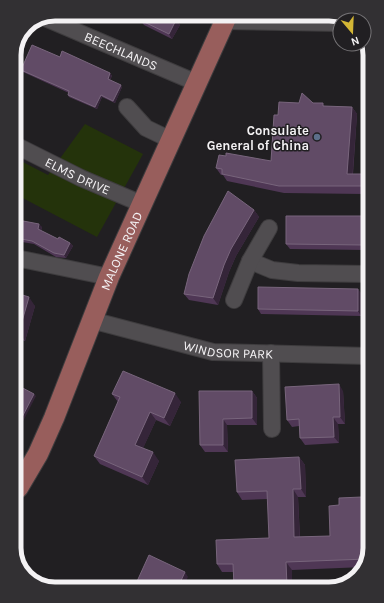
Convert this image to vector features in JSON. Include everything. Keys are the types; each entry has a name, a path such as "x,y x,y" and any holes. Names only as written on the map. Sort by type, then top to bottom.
{"main road":[{"name":"MALONE ROAD","path":"21,483 38,454 54,418 109,277 172,140 224,21"}],"street":[{"name":"BEECHLANDS","path":"53,21 197,83"},
{"path":"302,21 332,23"},
{"path":"127,107 146,128 172,140"},
{"name":"ELMS DRIVE","path":"21,148 81,178 142,204"},
{"path":"234,300 250,261 269,228"},
{"path":"21,259 109,277"},
{"path":"250,261 272,270 298,273 363,274"},
{"name":"WINDSOR PARK","path":"91,320 213,352 363,356"},
{"path":"271,353 272,429"}],"green space":[{"path":"85,124 143,154 97,237 21,197 21,161 48,175"}],"building":[{"path":"142,21 176,21 169,34"},
{"path":"32,45 60,57 62,51 110,73 108,79 121,85 113,101 101,95 95,107 68,95 69,91 21,70"},
{"path":"302,93 313,103 323,103 323,106 352,107 347,174 363,174 363,186 279,186 222,174 222,169 216,168 219,155 226,156 226,153 271,161 274,115 278,115 279,102 299,103"},
{"path":"228,191 254,210 231,249 213,298 184,294 189,274 204,236"},
{"path":"286,216 363,216 363,245 286,244"},
{"path":"21,221 39,224 38,229 70,243 64,255 54,253 32,241 21,239"},
{"path":"258,287 358,289 358,311 258,309"},
{"path":"21,295 29,297 21,325"},
{"path":"123,371 175,393 164,418 150,412 135,445 153,452 142,477 94,456 120,397 112,394"},
{"path":"339,384 340,417 333,417 334,437 300,438 299,419 287,420 285,387"},
{"path":"21,387 34,394 21,419"},
{"path":"199,391 252,391 252,418 223,419 223,445 200,445"},
{"path":"299,457 301,489 293,489 294,537 330,536 329,506 339,505 339,498 362,497 363,548 361,559 286,562 287,582 234,582 233,564 217,564 216,540 269,538 267,491 237,492 235,460"},
{"path":"149,555 185,572 180,582 137,582"}],"place":[{"name":"Consulate General of China","path":"317,137"}]}
